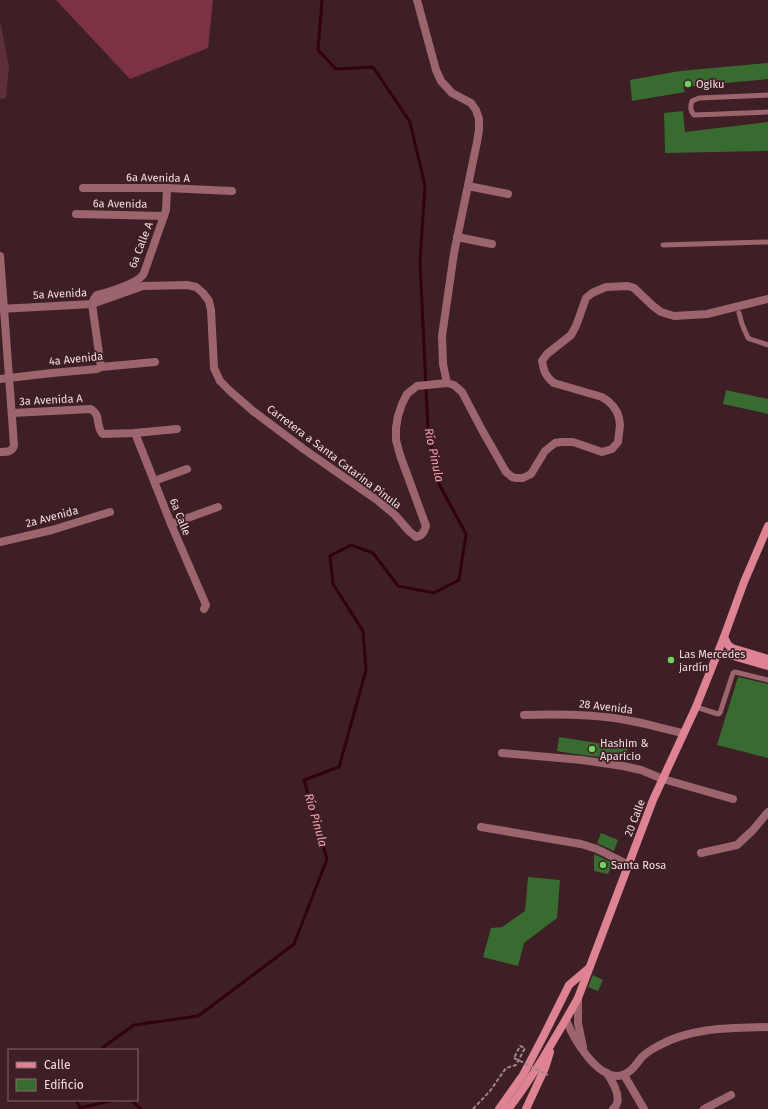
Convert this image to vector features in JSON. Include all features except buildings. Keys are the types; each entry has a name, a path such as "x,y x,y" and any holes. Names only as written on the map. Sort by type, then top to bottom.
{"main road":[{"name":"20 Calle","path":"508,1109 517,1098 553,1042 578,998 654,800 696,707 744,582 768,526"},
{"path":"724,637 728,645 732,648 768,658"},
{"path":"716,656 726,654 768,666"},
{"path":"499,1109 523,1075 568,985 589,968"},
{"path":"526,1109 545,1068 553,1042"}],"street":[{"path":"417,0 436,70 441,81 452,93 471,103 476,110 479,119 477,142 454,252 442,336 443,364 447,383 454,385 462,392 506,472 512,477 524,478 530,474 545,451 555,443 572,442 602,452 612,449 618,442 620,425 617,412 613,406 602,397 554,383 548,378 544,371 542,361 547,354 571,335 576,326 586,298 592,293 606,287 628,286 634,288 661,312 674,316 707,314 768,299"},
{"path":"468,186 508,194"},
{"name":"6a Avenida A","path":"83,188 167,188 232,191"},
{"name":"6a Calle A","path":"92,304 98,295 134,282 144,273 166,210 167,188"},
{"name":"6a Avenida","path":"76,214 164,216"},
{"path":"457,237 492,244"},
{"path":"0,256 2,309 14,445 13,449 8,452 0,452"},
{"name":"Carretera a Santa Catarina Pinula","path":"143,286 187,284 196,287 203,293 209,301 211,310 214,368 220,380 253,411 305,450 377,500 395,515 416,537 424,534 426,526 396,440 398,416 407,394 416,386 447,383"},
{"name":"5a Avenida","path":"2,309 92,304 143,286"},
{"path":"92,304 101,367"},
{"name":"4a Avenida","path":"0,379 155,362"},
{"name":"3a Avenida A","path":"12,413 91,409 98,416 100,431 103,434 135,433"},
{"path":"135,433 177,429"},
{"name":"6a Calle","path":"135,433 171,524 206,605 204,609"},
{"path":"154,481 187,470"},
{"path":"171,524 218,507"},
{"name":"2a Avenida","path":"0,542 52,530 110,512"},
{"name":"28 Avenida","path":"524,715 575,714 607,717 628,720 683,733"},
{"path":"502,753 582,760 623,766 641,770 663,779 734,799"},
{"path":"701,853 737,845 753,830 768,812"},
{"path":"481,827 581,844 597,849 629,865"},
{"path":"578,998 578,1023 583,1050"},
{"path":"566,1020 572,1033 594,1064 607,1073 616,1076 624,1075 634,1068 652,1049 664,1042 682,1036 714,1029 768,1027"},
{"path":"607,1073 614,1084 618,1100 616,1107 613,1109"},
{"path":"624,1075 644,1109"},
{"path":"704,1109 731,1095"}],"lane":[{"path":"768,95 699,98 692,101 690,105 691,112 694,115 768,112"},
{"path":"663,245 768,242"},
{"path":"739,313 748,338 750,340 768,345"},
{"path":"696,707 718,714 720,713 733,673 735,672 768,680"}],"path":[{"path":"473,1109 490,1091 506,1068 516,1065 525,1048 520,1046 514,1058 548,1075"}],"shaded area":[{"path":"56,0 213,0 208,48 130,79"},
{"path":"0,20 9,68 6,98 0,99"}],"waterway":[{"name":"Río Pinula","path":"100,1049 134,1025 198,1016 294,944 327,859 304,780 339,767 366,670 363,631 333,584 330,556 351,545 373,553 398,586 434,593 459,580 466,534 439,484 428,429 420,261 425,186 410,122 373,67 336,69 318,50 322,0"},
{"path":"76,1101 80,1108 110,1101"},
{"path":"132,1101 141,1109"}],"place":[{"name":"Ogiku","path":"688,84"},
{"name":"Las Mercedes jardín","path":"671,660"},
{"name":"Hashim & Aparicio","path":"592,749"},
{"name":"Santa Rosa","path":"603,865"}]}
